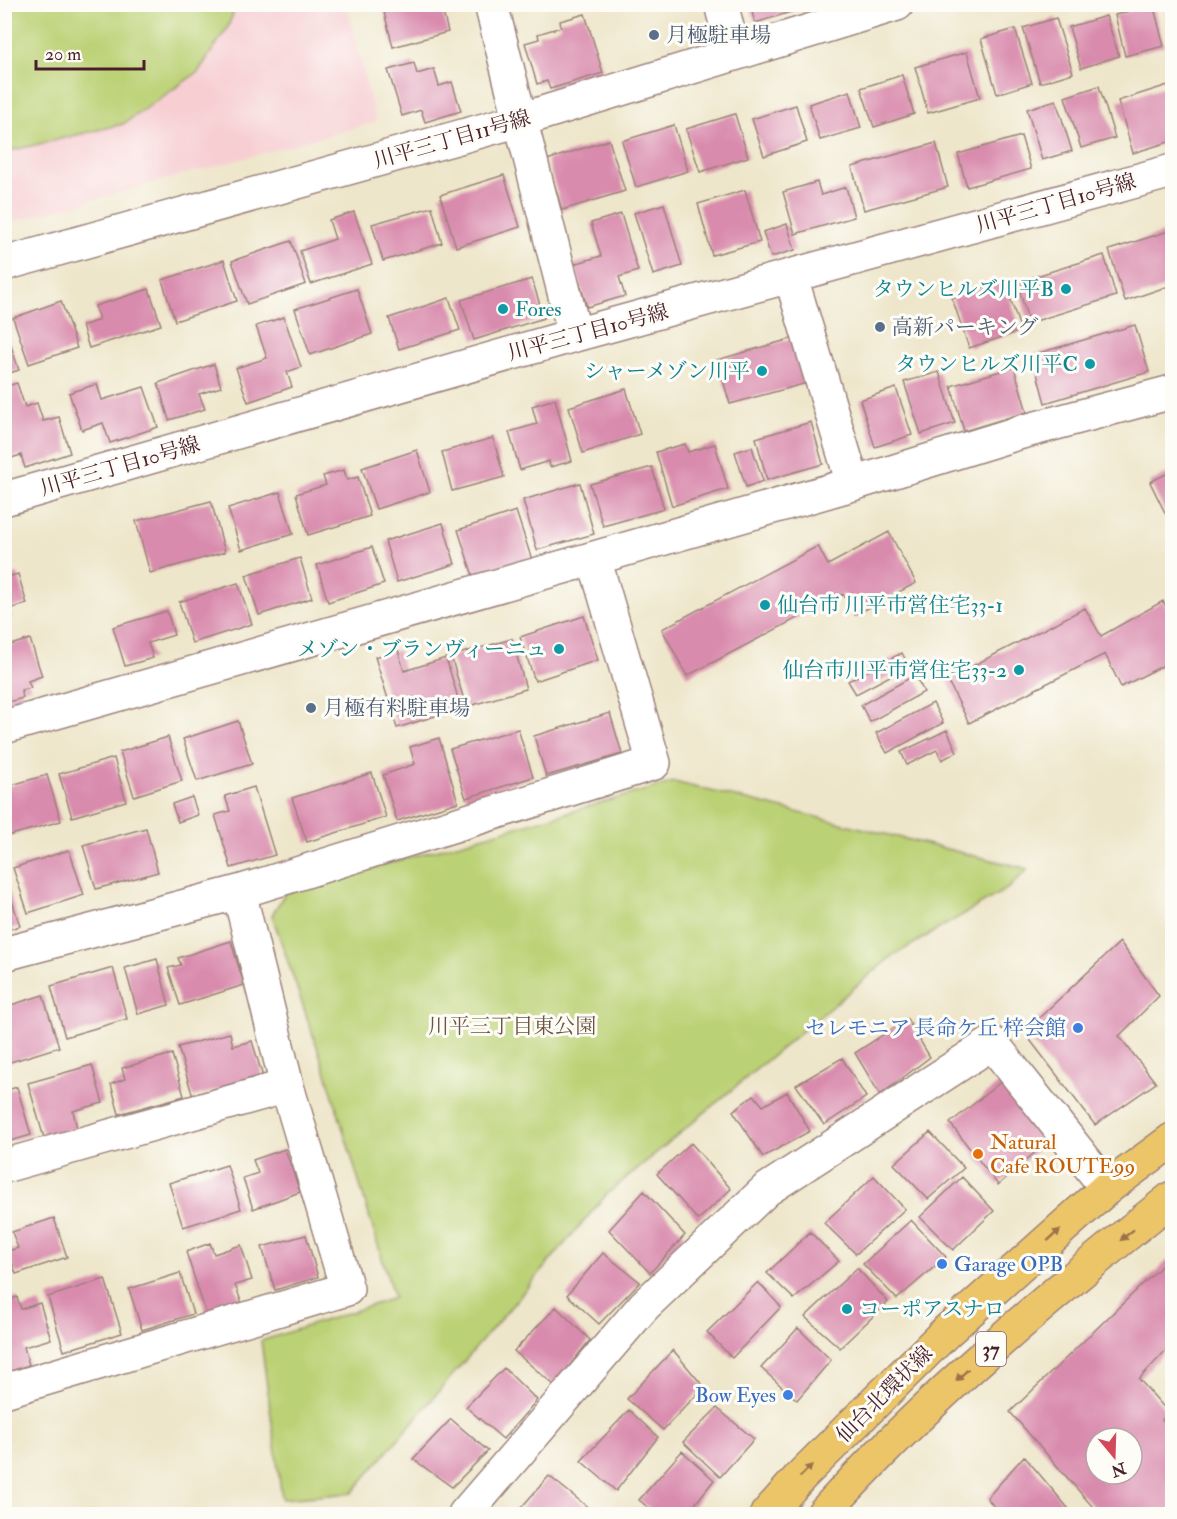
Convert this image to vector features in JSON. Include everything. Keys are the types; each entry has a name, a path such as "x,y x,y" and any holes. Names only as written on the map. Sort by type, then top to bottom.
{"main road":[{"name":"仙台北環状線","path":"767,1515 801,1476 948,1331 1107,1188 1173,1140"},
{"name":"仙台北環状線","path":"823,1515 852,1482 965,1372 1087,1267 1173,1198"}],"street":[{"path":"491,4 575,335"},
{"path":"721,4 734,54"},
{"name":"川平三丁目11号線","path":"4,264 520,120 897,4"},
{"name":"川平三丁目10号線","path":"4,499 575,335 1173,171"},
{"path":"791,277 853,484"},
{"path":"4,728 853,484 1017,432 1173,392"},
{"path":"4,954 239,892 654,764 594,558"},
{"path":"4,1391 347,1289 287,1086 239,892"},
{"path":"465,1515 645,1306 766,1190 992,1043 1107,1188"},
{"path":"4,1166 287,1086"}],"shaded area":[{"path":"5,5 347,5 376,122 5,224"}],"green space":[{"path":"4,5 236,5 228,27 198,72 123,124 5,152"},
{"name":"川平三丁目東公園","path":"674,782 1028,869 1010,887 891,957 607,1194 352,1493 282,1499 261,1341 394,1298 327,1076 272,915 285,893"}],"building":[{"path":"396,4 441,4 448,32 393,47 383,8"},
{"path":"750,4 803,4 804,8 755,23"},
{"path":"1153,4 1164,46 1125,56 1115,15"},
{"path":"585,14 603,73 550,89 547,81 537,84 525,43 539,39 538,34 561,27 560,21"},
{"path":"1106,16 1119,56 1081,68 1069,27"},
{"path":"1056,18 1073,73 1040,83 1023,28"},
{"path":"1015,29 1032,83 997,94 981,39"},
{"path":"967,52 980,98 928,113 915,67"},
{"path":"414,63 417,74 434,69 439,86 452,82 461,111 425,122 421,110 402,116 388,70"},
{"path":"902,75 914,114 874,127 861,88"},
{"path":"1168,85 1172,102 1172,141 1133,153 1118,101"},
{"path":"1099,86 1115,138 1081,148 1065,97"},
{"path":"850,91 861,128 820,140 809,104"},
{"path":"1056,100 1072,151 1042,160 1027,109"},
{"path":"796,105 807,142 764,156 752,119"},
{"path":"735,114 748,157 700,172 686,129"},
{"path":"674,125 688,171 636,187 622,141"},
{"path":"1021,136 1031,169 967,187 958,154"},
{"path":"609,140 625,191 562,210 547,160"},
{"path":"936,143 948,187 864,210 852,167"},
{"path":"504,175 520,227 456,247 440,195"},
{"path":"817,182 821,195 846,187 854,217 795,234 783,192"},
{"path":"745,190 760,242 712,255 698,204"},
{"path":"664,204 682,266 653,275 634,213"},
{"path":"432,207 442,243 383,261 372,224"},
{"path":"354,212 372,264 311,284 300,251 335,239 329,220"},
{"path":"621,214 638,271 619,277 625,296 587,307 574,264 601,256 591,223"},
{"path":"787,224 795,250 771,257 763,232"},
{"path":"1172,230 1172,285 1125,301 1109,250"},
{"path":"291,241 306,284 247,304 232,261"},
{"name":"タウンヒルズ川平B","path":"1104,255 1116,296 1029,323 1017,282"},
{"path":"224,260 237,301 175,321 162,280"},
{"name":"Fores","path":"532,279 544,318 474,340 461,300"},
{"path":"1004,280 1021,331 969,348 952,298"},
{"path":"149,289 161,325 89,348 82,326 99,320 95,306"},
{"path":"357,289 372,334 310,355 295,309"},
{"path":"449,298 460,330 399,349 389,318"},
{"path":"61,301 77,348 29,364 13,318"},
{"path":"284,317 301,367 287,372 292,387 248,402 236,368 267,358 256,326"},
{"path":"4,325 19,370 4,375"},
{"name":"タウンヒルズ川平C","path":"1135,325 1149,372 1045,403 1032,355"},
{"name":"シャーメゾン川平","path":"794,338 807,383 730,404 717,360"},
{"path":"214,364 221,387 199,394 205,409 169,420 158,383"},
{"path":"1014,367 1027,412 964,431 951,386"},
{"path":"939,372 955,423 921,434 904,382"},
{"path":"17,383 25,407 37,403 43,421 59,417 70,453 25,468 21,455 8,459 4,449 4,387"},
{"path":"97,384 102,400 144,387 158,427 110,443 103,423 82,430 69,393"},
{"path":"896,388 912,435 875,447 860,400"},
{"path":"626,389 640,434 583,453 569,407"},
{"path":"555,399 572,461 550,467 549,461 520,470 509,432 537,424 532,406"},
{"path":"811,422 823,464 767,480 756,438"},
{"path":"493,438 504,477 452,491 442,452"},
{"path":"685,444 688,452 715,444 728,489 672,506 656,452"},
{"path":"752,447 763,481 746,487 735,452"},
{"path":"417,450 430,492 376,509 362,468"},
{"path":"652,467 664,509 603,526 590,484"},
{"path":"344,470 347,480 358,477 370,516 308,535 296,494 326,485 323,476"},
{"path":"1172,471 1172,527 1150,482"},
{"path":"580,483 594,534 537,550 523,500"},
{"path":"280,492 293,534 241,550 228,508"},
{"path":"211,501 225,552 150,573 136,521"},
{"path":"516,511 532,560 474,579 458,530"},
{"path":"443,523 455,564 397,582 385,541"},
{"name":"仙台市 川平市営住宅33-1","path":"889,532 916,583 855,615 843,594 687,676 662,629 818,546 828,565"},
{"path":"372,547 384,584 328,602 317,565"},
{"path":"300,558 312,598 259,615 246,575"},
{"path":"18,574 27,604 9,609 12,617 4,620 4,578"},
{"path":"238,583 252,624 192,643 179,602"},
{"name":"仙台市川平市営住宅33-2","path":"1163,601 1172,618 1172,661 1121,687 1105,654 969,723 947,679 1085,608 1101,636"},
{"path":"167,611 174,635 148,643 153,658 125,666 113,627"},
{"name":"メゾン・ブランヴィーニュ","path":"584,616 598,660 535,681 520,637"},
{"path":"30,639 42,676 28,681 31,688 21,690 23,698 4,703 4,647"},
{"path":"512,639 526,689 466,707 451,656"},
{"path":"398,650 404,671 446,658 461,708 397,728 375,657"},
{"path":"902,653 909,666 856,694 848,681"},
{"path":"915,675 924,692 870,722 861,705"},
{"path":"933,703 943,723 887,753 876,733"},
{"path":"610,713 622,754 546,776 534,736"},
{"path":"238,721 252,764 197,781 183,739"},
{"path":"518,729 533,777 466,798 450,749"},
{"path":"947,730 957,752 942,760 937,750 907,765 901,752"},
{"path":"168,737 182,781 134,796 120,752"},
{"path":"439,738 458,802 397,821 383,775 415,764 410,747"},
{"path":"114,758 126,801 72,817 59,774"},
{"path":"372,773 386,817 307,842 292,798"},
{"path":"47,775 61,821 4,837 4,787"},
{"path":"254,787 275,855 231,868 215,815 230,811 225,796"},
{"path":"192,797 198,815 178,822 172,804"},
{"path":"146,828 158,872 96,889 83,845"},
{"path":"69,850 84,895 28,913 13,868"},
{"path":"4,875 20,926 4,931"},
{"path":"231,941 244,985 180,1005 168,968 181,965 178,958"},
{"path":"1120,942 1159,996 1119,1036 1156,1083 1095,1125 1024,1032"},
{"path":"157,959 169,1005 138,1014 125,968"},
{"path":"113,968 127,1019 65,1037 51,986"},
{"path":"43,995 59,1047 4,1064 4,996 8,1006"},
{"path":"907,1019 930,1057 880,1095 855,1053"},
{"path":"230,1033 233,1046 252,1041 263,1077 193,1097 178,1047"},
{"path":"172,1054 184,1096 119,1114 111,1084 125,1079 122,1068"},
{"path":"842,1058 866,1097 824,1125 796,1085"},
{"path":"92,1065 103,1103 73,1111 77,1128 44,1138 28,1083"},
{"path":"1002,1081 1049,1140 998,1185 950,1123"},
{"path":"17,1087 31,1135 4,1143 4,1091"},
{"path":"787,1092 810,1131 763,1157 733,1111 754,1095 763,1106"},
{"path":"930,1132 964,1168 928,1199 894,1164"},
{"path":"691,1143 731,1189 698,1220 657,1174"},
{"path":"285,1149 300,1192 253,1209 243,1178 258,1173 253,1160"},
{"path":"227,1165 241,1209 183,1227 169,1183"},
{"path":"874,1176 905,1209 856,1254 824,1223"},
{"path":"962,1177 994,1211 953,1250 920,1217"},
{"path":"644,1191 685,1235 650,1273 609,1230"},
{"path":"54,1218 67,1257 16,1274 8,1251 18,1248 12,1232"},
{"path":"911,1220 946,1257 897,1299 863,1264"},
{"path":"810,1232 839,1261 794,1299 767,1273"},
{"path":"306,1235 318,1277 275,1290 262,1247"},
{"path":"210,1243 214,1254 241,1245 252,1280 235,1285 243,1306 208,1319 186,1252"},
{"path":"603,1253 640,1282 599,1324 567,1295"},
{"path":"1172,1256 1172,1344 1139,1379 1169,1413 1162,1420 1172,1432 1172,1514 1099,1514 1010,1412"},
{"name":"コーポアスナロ","path":"857,1268 888,1302 840,1348 805,1317"},
{"path":"180,1273 193,1314 142,1330 129,1289"},
{"path":"105,1279 122,1333 64,1351 48,1297"},
{"path":"758,1282 781,1307 732,1358 707,1332"},
{"path":"17,1297 21,1309 40,1303 51,1339 24,1347 29,1365 4,1373 4,1301"},
{"path":"556,1307 590,1340 554,1385 514,1351"},
{"path":"798,1328 831,1360 797,1400 761,1368"},
{"path":"673,1350 704,1387 663,1430 627,1399"},
{"path":"504,1368 537,1400 503,1439 466,1407"},
{"path":"717,1408 754,1439 720,1477 683,1442"},
{"path":"629,1410 658,1437 616,1491 581,1461"},
{"path":"451,1419 488,1451 452,1487 413,1459"},
{"path":"682,1451 714,1480 687,1514 656,1514 639,1500"},
{"path":"1024,1456 1073,1514 1000,1514 987,1498"},
{"path":"549,1476 595,1513 524,1514 519,1510"}],"place":[{"name":"月極駐車場","path":"654,35"},
{"name":"タウンヒルズ川平B","path":"1066,289"},
{"name":"Fores","path":"503,309"},
{"name":"高新パーキング","path":"880,327"},
{"name":"タウンヒルズ川平C","path":"1090,364"},
{"name":"シャーメゾン川平","path":"762,371"},
{"name":"仙台市 川平市営住宅33-1","path":"765,605"},
{"name":"メゾン・ブランヴィーニュ","path":"559,649"},
{"name":"仙台市川平市営住宅33-2","path":"1019,670"},
{"name":"月極有料駐車場","path":"311,708"},
{"name":"セレモニア 長命ケ丘 梓会館","path":"1078,1028"},
{"name":"Natural Cafe ROUTE99","path":"978,1154"},
{"name":"Garage OPB","path":"942,1264"},
{"name":"コーポアスナロ","path":"847,1309"},
{"name":"Bow Eyes","path":"788,1395"}]}
